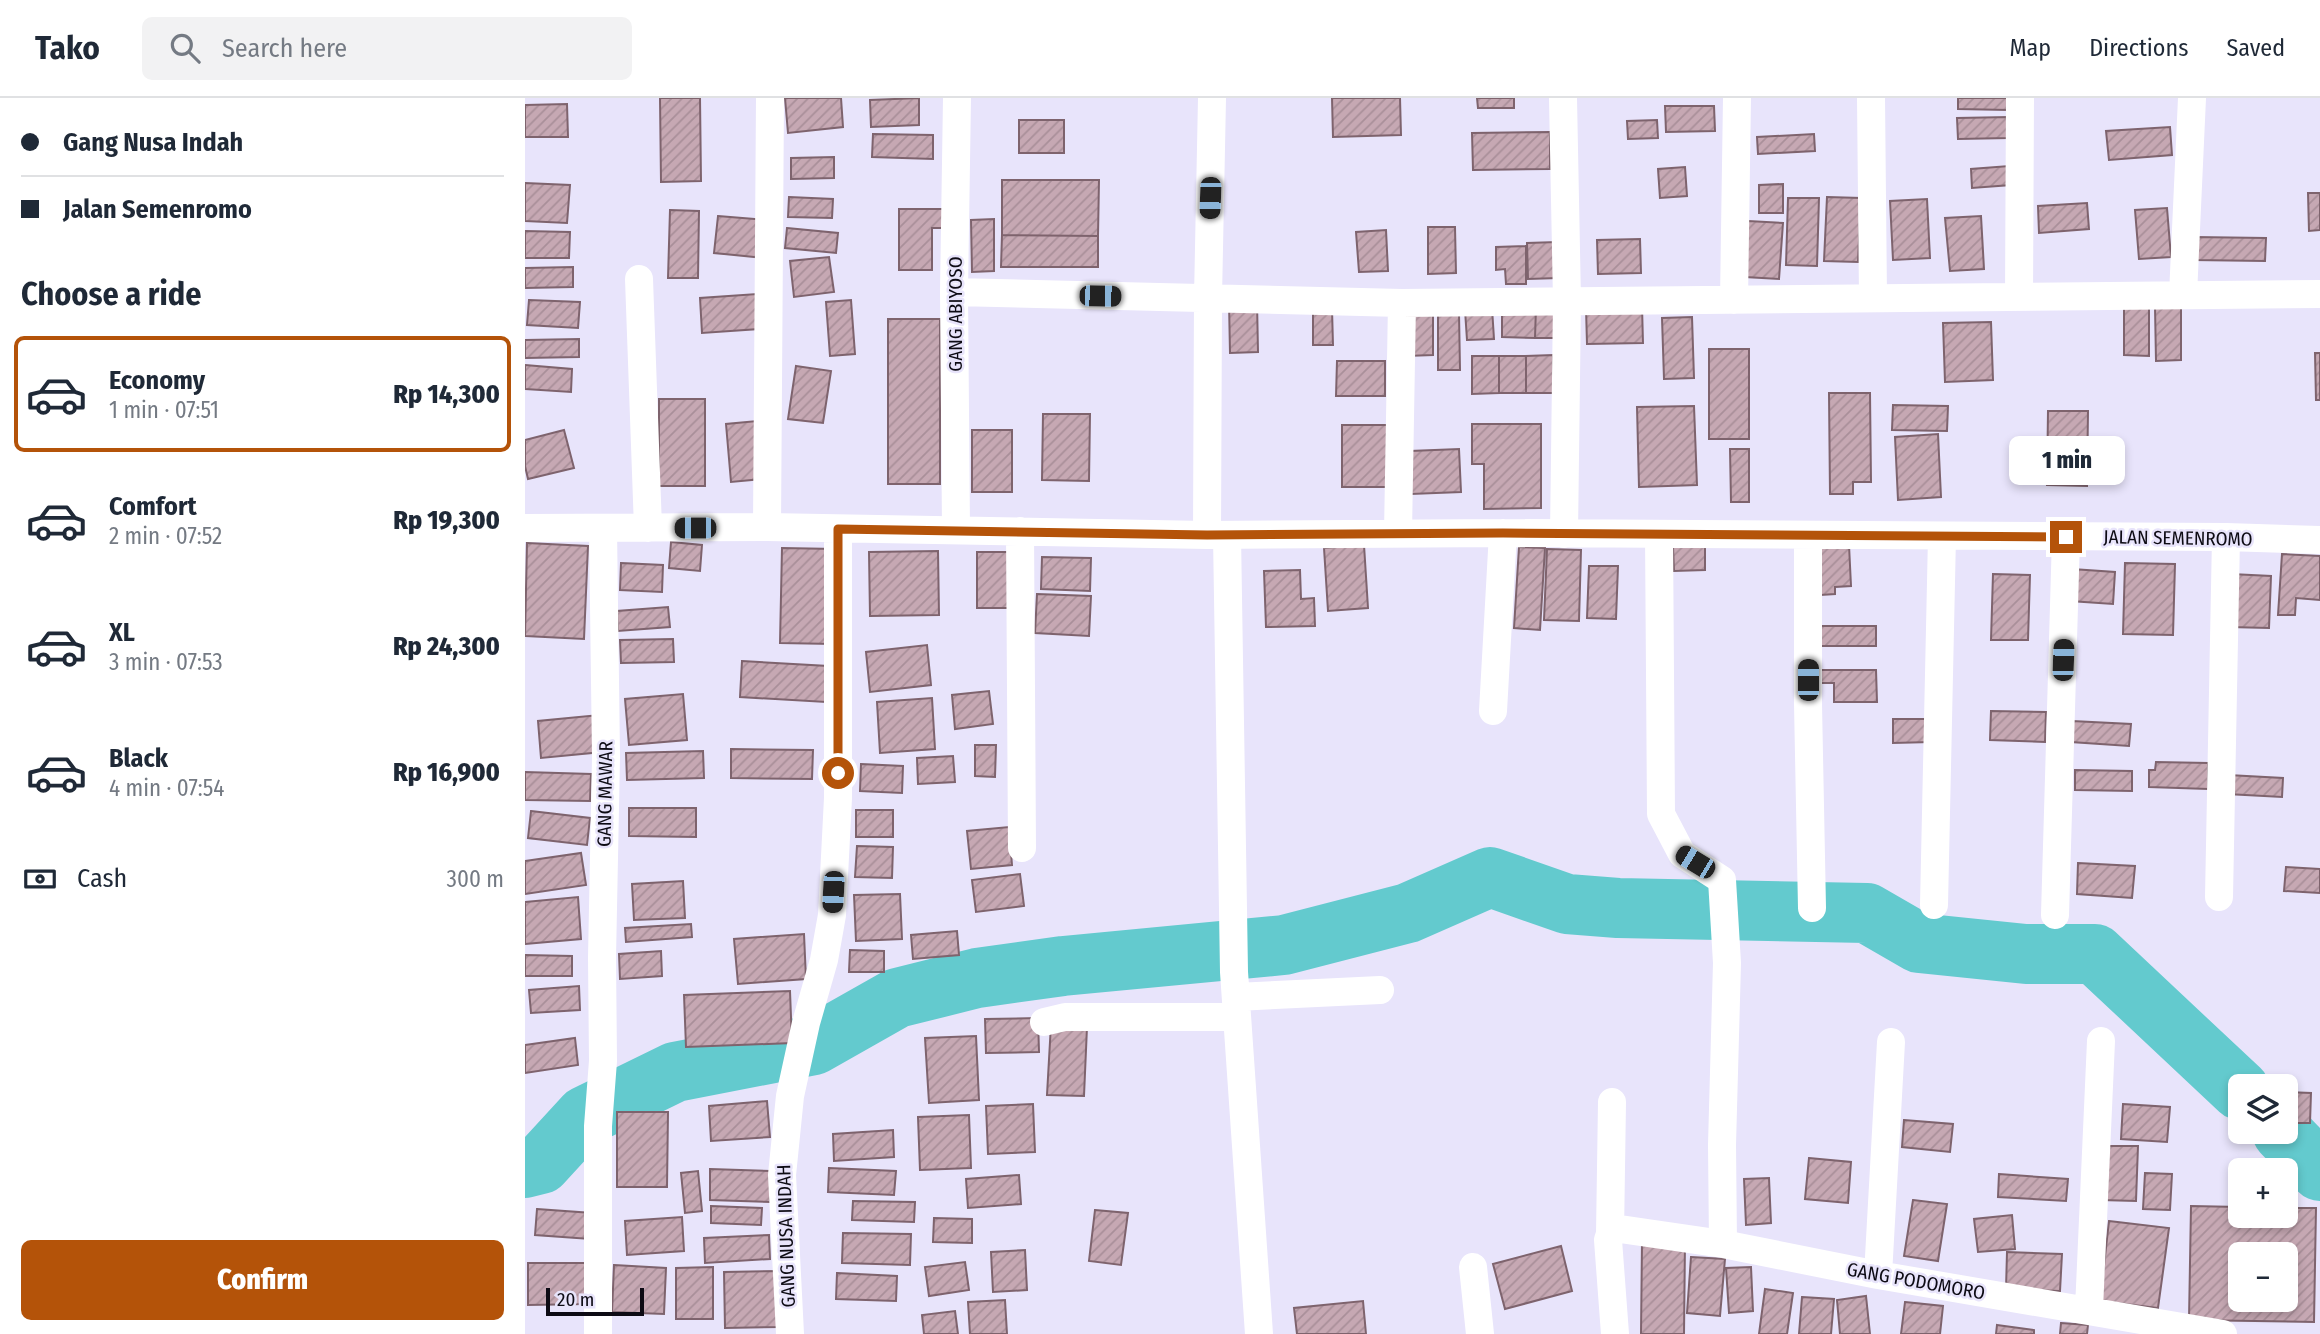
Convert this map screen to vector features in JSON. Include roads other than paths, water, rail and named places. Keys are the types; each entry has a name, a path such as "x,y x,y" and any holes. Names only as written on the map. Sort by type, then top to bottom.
{"street":[{"path":"767,527 770,98"},
{"name":"GANG ABIYOSO","path":"956,530 954,292 957,98"},
{"path":"1212,98 1208,298 1217,535 1236,995 1259,1334"},
{"path":"1563,98 1567,301 1564,534"},
{"path":"1734,300 1737,98"},
{"path":"1871,98 1873,298"},
{"path":"2019,98 2019,297"},
{"path":"2183,295 2192,98"},
{"path":"639,279 648,528"},
{"path":"954,292 1402,303 2320,293"},
{"path":"1398,533 1402,303"},
{"name":"JALAN SEMENROMO","path":"525,528 767,527 1217,535 1503,533 2226,537 2320,540"},
{"name":"GANG MAWAR","path":"598,1334 598,1126 603,1061 602,958 607,757 603,528"},
{"name":"GANG NUSA INDAH","path":"790,1334 782,1175 790,1096 806,1023 824,960 832,915 838,798 838,529"},
{"path":"1020,531 1022,848"},
{"path":"1493,711 1503,533"},
{"path":"1659,534 1661,814 1682,854 1722,880 1726,930 1723,1244"},
{"path":"1808,536 1812,908"},
{"path":"1934,905 1942,536"},
{"path":"2055,915 2066,537"},
{"path":"2219,897 2226,537"},
{"path":"1044,1021 1236,995 1380,990"},
{"path":"2089,1310 2101,1041"},
{"path":"1878,1275 1891,1042"},
{"path":"1612,1102 1611,1234 1608,1249 1615,1334"},
{"name":"GANG PODOMORO","path":"1611,1234 1620,1229 1723,1244 1878,1275 2223,1334"},
{"path":"1473,1267 1480,1334"}],"waterway":[{"path":"525,1168 541,1164 585,1116 675,1072 814,1045 897,998 977,978 1063,966 1284,945 1408,913 1490,877 1567,904 1618,908 1867,913 1919,943 2026,954 2095,954 2228,1079"},
{"path":"2294,1144 2320,1171"}]}
